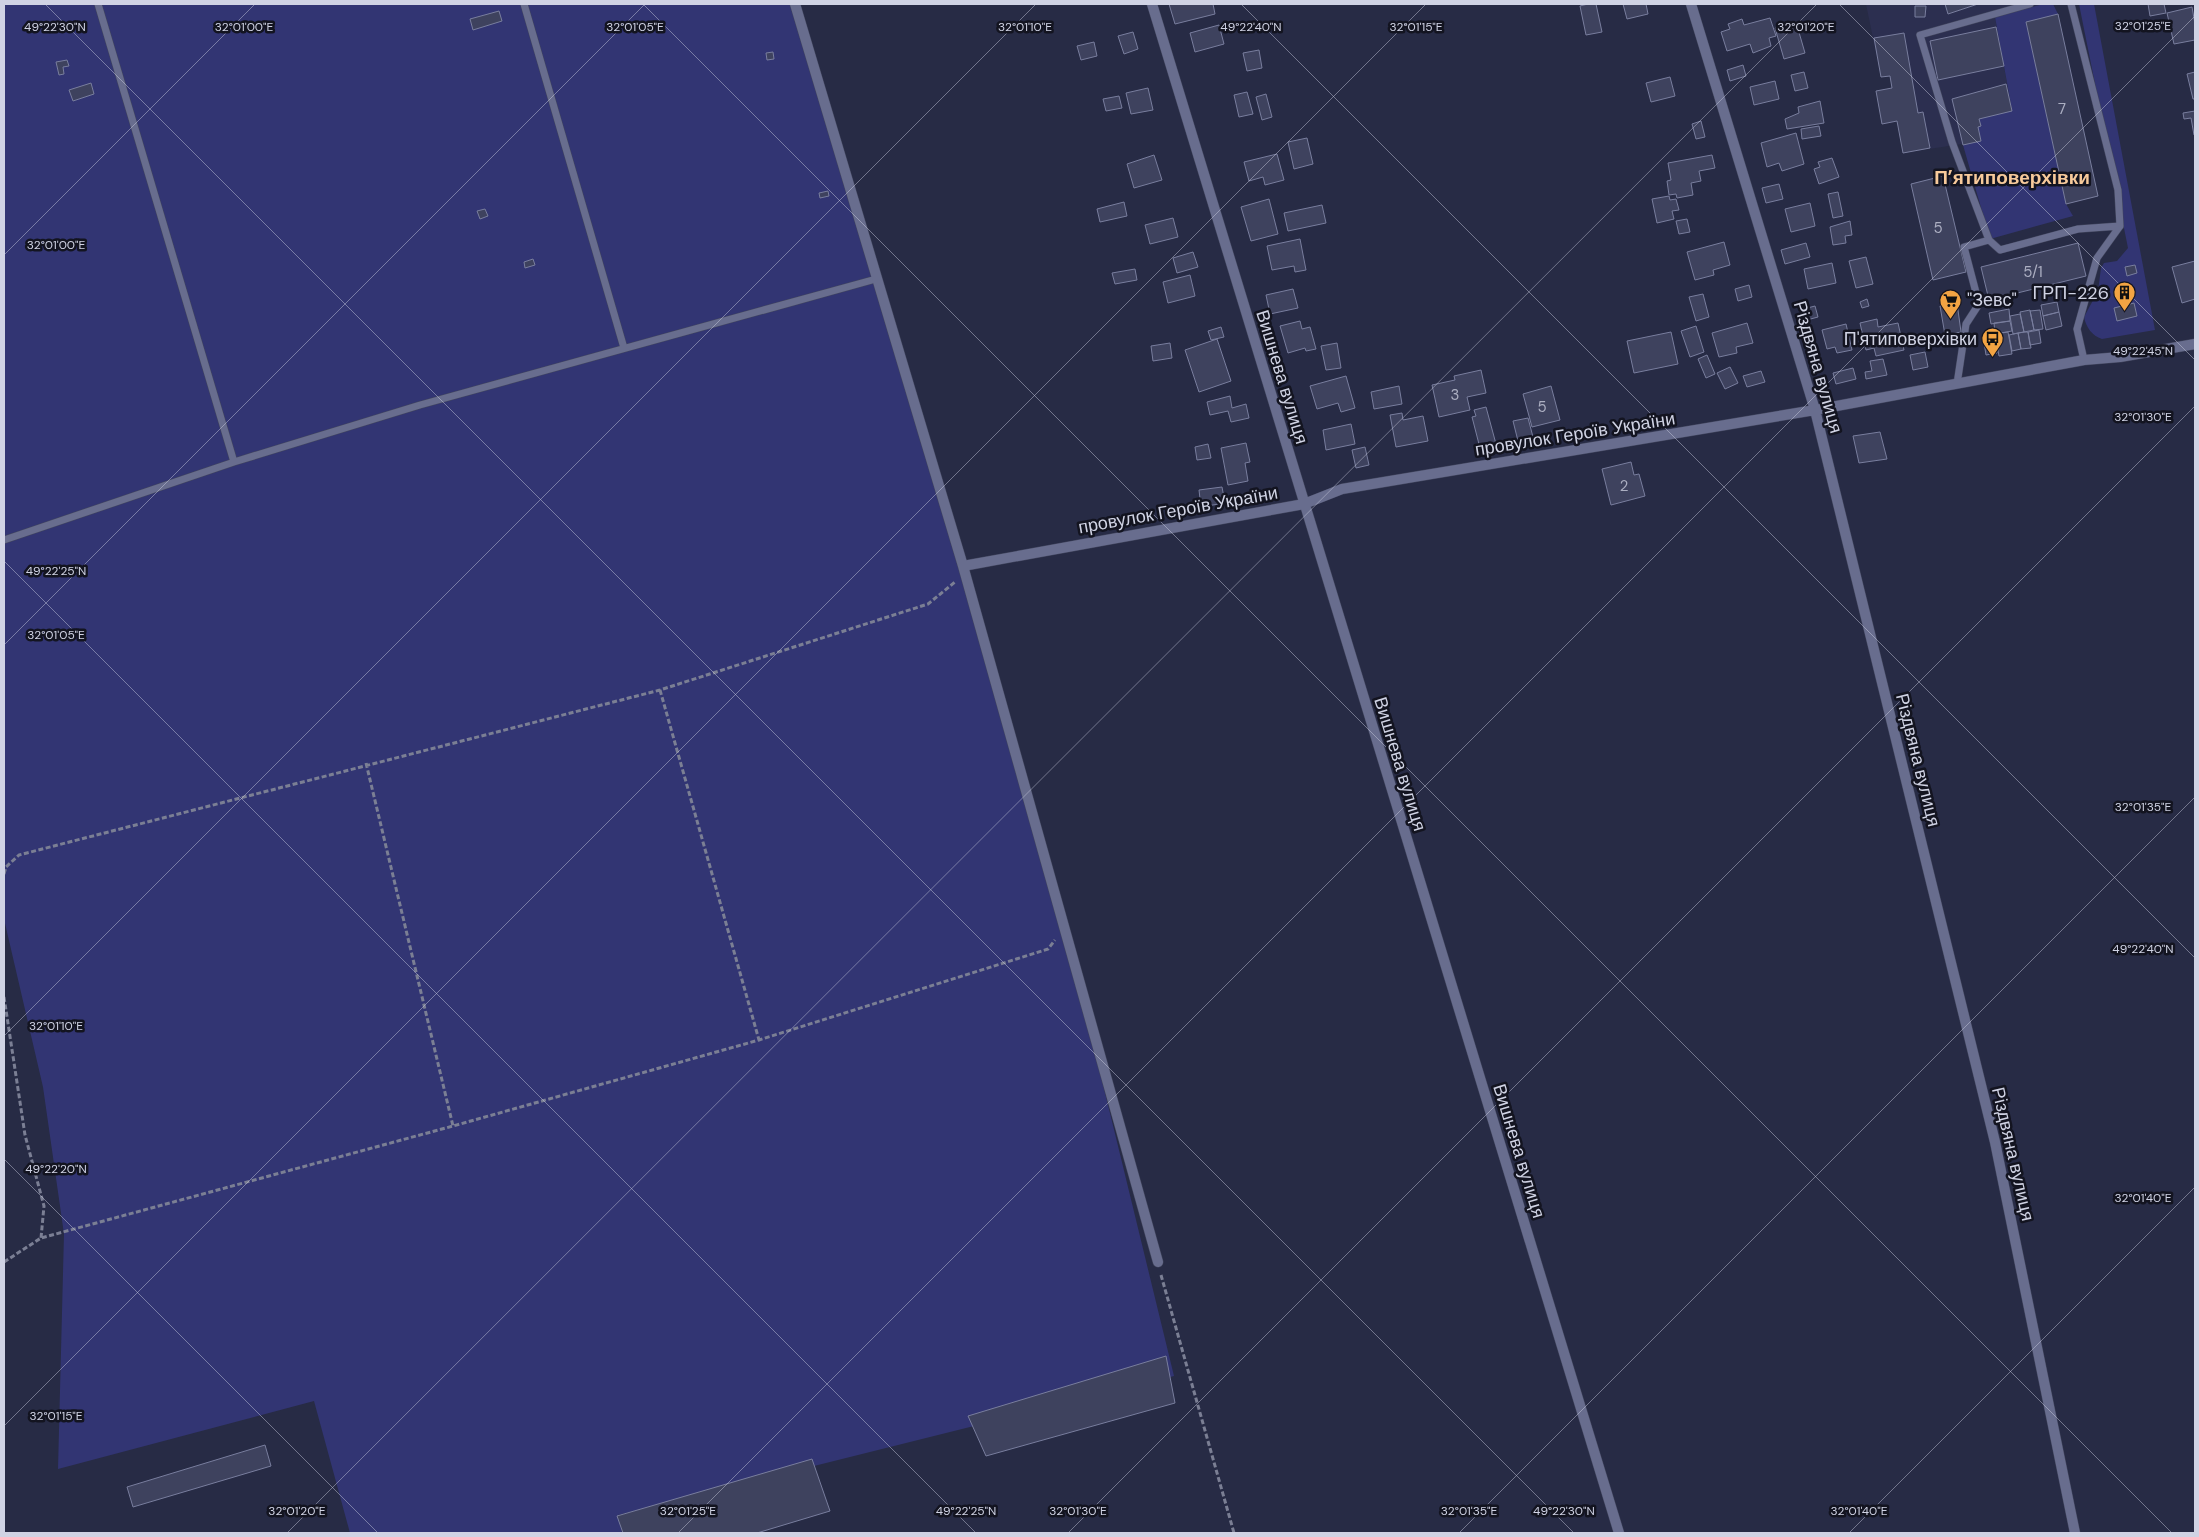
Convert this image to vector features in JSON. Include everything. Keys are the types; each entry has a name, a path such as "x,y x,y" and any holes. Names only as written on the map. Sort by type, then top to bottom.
{"street":[{"path":"794,4 963,566 1158,1262"},
{"name":"Вишнева вулиця","path":"1152,4 1619,1533"},
{"name":"Різдвяна вулиця","path":"1691,4 1815,410 1994,1142 2075,1533"},
{"name":"провулок Героїв України","path":"963,566 1304,504 1342,489 1815,410 2084,360 2120,357 2195,344"}],"lane":[{"path":"98,4 234,462"},
{"path":"524,4 624,348"},
{"path":"2027,4 1920,35 1952,142 1990,240 2000,250 2078,229 2120,226"},
{"path":"2072,4 2118,190 2120,226 2097,258 2077,330 2084,360"},
{"path":"1957,384 1966,324 1979,304 1964,247 1990,240"},
{"path":"4,540 234,462 420,405 876,278"}],"path":[{"path":"4,874 6,866 19,854 660,690 928,604 960,577 963,566"},
{"path":"660,690 759,1040"},
{"path":"366,764 453,1126"},
{"path":"4,1262 41,1238 453,1126 759,1040 1048,949 1064,928"},
{"path":"4,997 26,1135 44,1206 41,1238"},
{"path":"1158,1262 1234,1533"}],"shaded area":[{"path":"4,4 795,4 1071,953 1174,1376 618,1515 622,1533 350,1533 314,1401 58,1469 64,1234 43,1087 4,919"},
{"path":"1866,4 2043,4 1995,17 2012,111 1978,127 1981,141 1903,153 1897,121 1882,124 1876,91 1892,88 1890,76 1881,77"},
{"path":"2043,4 2053,4 2058,14 2026,22 2066,204 2073,216 1990,239 1963,145 1981,141 1978,127 1981,126 1979,119 2012,110 1995,17"},
{"path":"2079,4 2094,4 2155,330 2102,339 2090,331 2084,317 2098,291 2101,268 2104,263 2117,261 2128,248"}],"building":[{"path":"1169,4 1213,4 1215,14 1175,24"},
{"path":"1596,4 1602,32 1586,35 1580,6"},
{"path":"1623,4 1646,4 1648,14 1627,19"},
{"path":"1945,4 1978,4 1948,14"},
{"path":"2148,4 2164,4 2166,13 2150,16"},
{"path":"1915,6 1926,6 1925,17 1915,17"},
{"path":"2192,7 2195,40 2174,44 2167,13"},
{"path":"499,11 502,21 473,30 470,19"},
{"path":"2058,14 2098,196 2066,204 2026,22"},
{"path":"1770,18 1776,36 1769,38 1771,46 1753,53 1750,44 1727,51 1721,32 1730,29 1728,24 1742,19 1744,25"},
{"path":"1796,22 1805,53 1784,59 1775,28"},
{"path":"1219,25 1224,44 1195,52 1190,33"},
{"path":"1996,27 2004,66 1938,80 1930,41"},
{"path":"1133,32 1138,49 1124,54 1118,36"},
{"path":"1904,33 1918,113 1923,112 1930,148 1903,153 1897,121 1882,124 1876,91 1892,88 1890,76 1881,77 1874,38"},
{"path":"1094,42 1097,56 1081,60 1077,46"},
{"path":"1259,50 1262,68 1247,71 1243,53"},
{"path":"773,52 774,59 767,60 766,53"},
{"path":"67,60 69,66 63,67 64,74 59,75 56,62"},
{"path":"1743,65 1746,76 1730,81 1727,70"},
{"path":"1804,72 1808,88 1795,91 1791,75"},
{"path":"2195,72 2195,99 2193,99 2187,74"},
{"path":"1670,77 1675,96 1651,102 1646,83"},
{"path":"1775,81 1779,99 1754,105 1750,87"},
{"path":"91,83 94,94 73,101 69,90"},
{"path":"2006,84 2012,111 1979,119 1981,126 1978,127 1981,141 1963,145 1952,99"},
{"path":"1148,88 1153,110 1131,114 1126,93"},
{"path":"1247,92 1253,114 1239,117 1234,95"},
{"path":"1266,94 1272,117 1262,120 1256,97"},
{"path":"1119,96 1122,108 1106,111 1103,99"},
{"path":"1820,101 1824,123 1787,129 1785,119 1799,113 1798,107"},
{"path":"2195,111 2194,135 2191,118 2184,119 2183,113"},
{"path":"1701,121 1705,137 1696,139 1692,124"},
{"path":"1819,126 1821,136 1802,139 1801,129"},
{"path":"1796,133 1804,164 1782,171 1779,163 1767,167 1761,143"},
{"path":"1307,138 1313,164 1294,169 1288,142"},
{"path":"1277,154 1284,180 1265,185 1263,177 1249,181 1244,162"},
{"path":"1154,155 1162,180 1134,188 1127,164"},
{"path":"1712,155 1715,168 1699,171 1701,181 1691,183 1693,195 1677,198 1676,194 1669,195 1667,181 1671,180 1668,163"},
{"path":"1832,158 1839,177 1819,184 1814,169 1820,167 1818,162"},
{"path":"1943,176 1966,272 1933,280 1911,184"},
{"path":"1779,184 1783,199 1766,203 1762,188"},
{"path":"828,191 829,196 820,198 819,193"},
{"path":"1838,192 1843,216 1833,218 1828,194"},
{"path":"1669,196 1670,200 1676,199 1679,210 1672,211 1674,219 1657,223 1652,199"},
{"path":"1269,199 1278,234 1251,241 1241,207"},
{"path":"1124,202 1127,216 1100,222 1097,209"},
{"path":"1810,203 1815,226 1791,232 1785,209"},
{"path":"1322,205 1326,223 1288,231 1284,213"},
{"path":"485,209 488,216 480,219 477,211"},
{"path":"1173,218 1178,237 1150,244 1145,225"},
{"path":"1687,219 1690,232 1679,234 1676,221"},
{"path":"1850,221 1852,235 1845,236 1846,243 1833,245 1830,227"},
{"path":"1300,239 1306,270 1295,272 1294,266 1272,270 1267,246"},
{"path":"1724,242 1730,265 1713,270 1714,275 1695,280 1687,252"},
{"path":"1806,243 1810,257 1785,264 1781,250"},
{"path":"2078,243 2086,276 1989,300 1981,267"},
{"path":"1193,252 1198,267 1177,273 1173,258"},
{"path":"1866,257 1873,284 1856,288 1849,261"},
{"path":"533,259 535,265 525,268 524,262"},
{"path":"2195,261 2195,299 2182,303 2172,267"},
{"path":"1832,263 1836,283 1808,289 1804,269"},
{"path":"2135,265 2137,273 2127,276 2125,267"},
{"path":"1135,269 1137,280 1115,284 1112,273"},
{"path":"1190,275 1195,296 1168,303 1163,282"},
{"path":"1749,285 1752,297 1738,301 1735,289"},
{"path":"1293,289 1298,308 1270,314 1266,295"},
{"path":"1703,294 1709,317 1696,321 1689,297"},
{"path":"1867,299 1869,306 1862,308 1860,302"},
{"path":"2057,302 2059,312 2043,316 2041,305"},
{"name":"\"Зевс\"","path":"1957,303 1961,332 1945,335 1940,306"},
{"name":"ГРП-226","path":"2134,303 2137,316 2117,321 2114,308"},
{"path":"1815,306 1818,317 1803,321 1800,310"},
{"path":"2009,309 2010,321 1991,324 1989,313"},
{"path":"2030,310 2034,330 2024,332 2020,312"},
{"path":"2040,310 2043,329 2034,330 2030,311"},
{"path":"2059,312 2062,326 2046,330 2043,316"},
{"path":"2020,314 2024,332 2013,334 2010,316"},
{"path":"1877,319 1878,327 1898,323 1904,350 1876,356 1874,348 1866,350 1860,323"},
{"path":"1300,321 1302,329 1310,327 1316,349 1306,351 1305,348 1288,353 1280,326"},
{"path":"2010,321 2012,331 1995,334 1994,323"},
{"path":"1747,323 1753,343 1736,347 1737,353 1719,357 1712,333"},
{"path":"1846,324 1852,350 1837,353 1835,347 1827,349 1822,330"},
{"path":"1696,326 1704,352 1690,357 1681,331"},
{"path":"1221,327 1224,337 1211,340 1208,331"},
{"path":"2039,330 2041,343 2030,345 2028,332"},
{"path":"1671,332 1678,364 1634,373 1627,341"},
{"path":"2008,332 2012,354 1999,356 1995,334"},
{"path":"2028,332 2031,348 2021,349 2018,333"},
{"path":"2018,333 2021,349 2012,351 2009,335"},
{"path":"1994,335 1997,353 1986,355 1983,336"},
{"path":"1217,339 1231,381 1199,392 1185,350"},
{"path":"1170,343 1172,358 1153,361 1151,346"},
{"path":"1337,343 1341,368 1326,370 1321,346"},
{"path":"1925,352 1928,367 1913,370 1910,355"},
{"path":"1707,355 1715,374 1706,378 1698,359"},
{"path":"1883,359 1887,375 1866,379 1865,372 1872,371 1870,361"},
{"path":"1730,367 1738,383 1725,389 1717,373"},
{"path":"1853,368 1856,379 1836,384 1833,373"},
{"path":"1481,370 1486,393 1467,397 1470,410 1439,417 1432,385 1455,380 1454,376"},
{"path":"1761,371 1765,382 1747,387 1743,376"},
{"path":"1346,376 1355,408 1341,412 1338,403 1317,409 1310,386"},
{"path":"1399,386 1402,404 1374,409 1371,392"},
{"path":"1551,386 1560,420 1532,427 1523,394"},
{"path":"1230,396 1232,408 1246,404 1249,418 1231,422 1228,411 1210,415 1207,402"},
{"path":"1486,407 1496,444 1480,448 1472,417 1476,416 1474,410"},
{"path":"1402,413 1403,420 1423,416 1428,441 1396,447 1390,415"},
{"path":"1528,418 1533,437 1518,441 1513,421"},
{"path":"1351,424 1355,444 1326,450 1323,430"},
{"path":"1880,432 1887,459 1859,463 1853,436"},
{"path":"1246,443 1250,462 1245,463 1248,481 1228,485 1221,448"},
{"path":"1208,444 1211,458 1197,460 1195,447"},
{"path":"1365,447 1369,465 1356,468 1352,450"},
{"path":"1631,462 1634,475 1639,474 1645,496 1611,505 1602,469"},
{"path":"1222,487 1225,503 1201,507 1199,490"},
{"path":"1166,1356 1175,1403 986,1456 968,1416"},
{"path":"265,1445 271,1466 133,1507 127,1487"},
{"path":"812,1459 830,1511 757,1533 623,1533 617,1516"}],"place":[{"name":"ГРП-226","path":"2125,312"},
{"name":"\"Зевс\"","path":"1951,319"},
{"name":"П'ятиповерхівки","path":"1993,358"}],"district":[{"name":"П’ятиповерхівки","path":"2012,177"}]}
